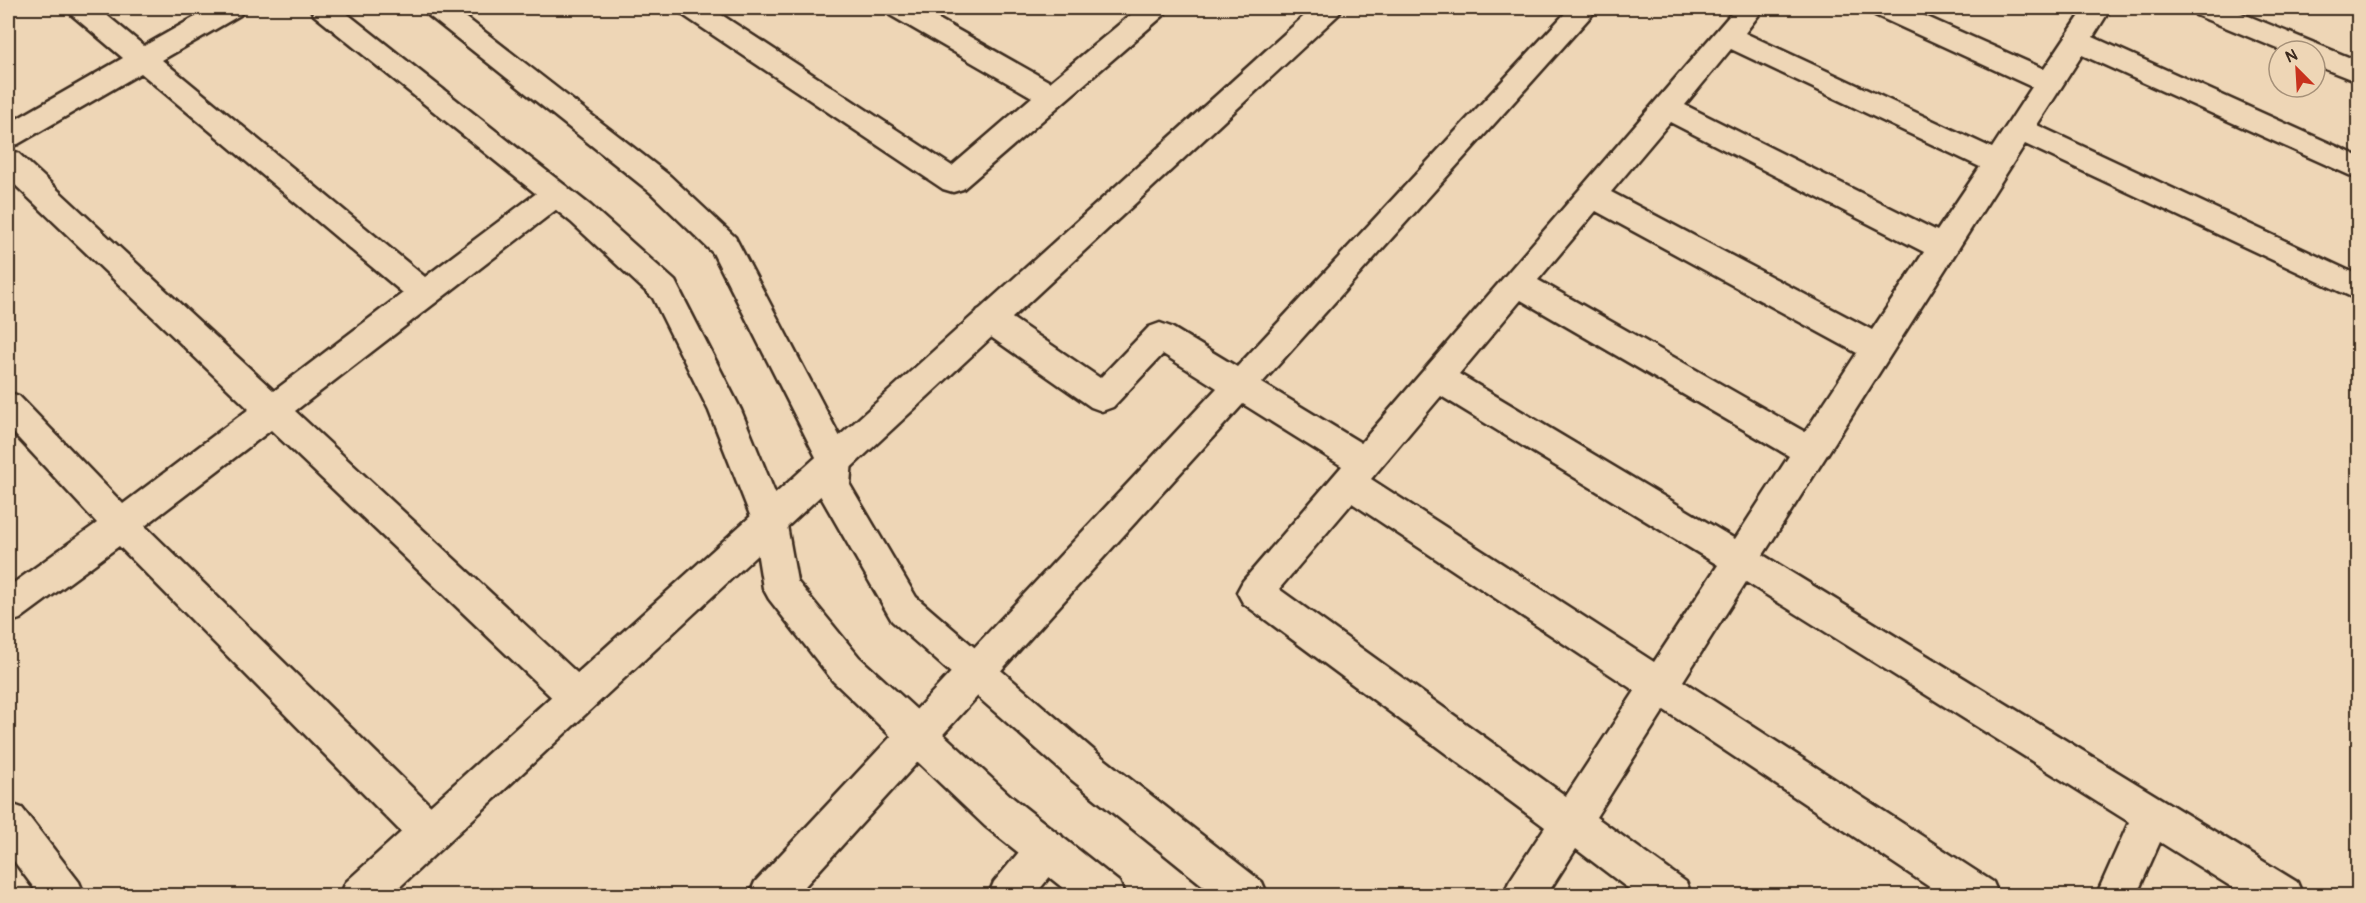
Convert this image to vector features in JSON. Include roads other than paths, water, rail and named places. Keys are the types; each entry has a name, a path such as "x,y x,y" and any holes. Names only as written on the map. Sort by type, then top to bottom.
{"street":[{"path":"81,8 424,294"},
{"path":"8,137 231,8"},
{"path":"323,8 556,194 664,290 725,410 770,520 781,588 846,669 999,812 1105,896"},
{"path":"437,8 660,184 724,245 835,460 833,487 904,609 1085,767 1248,896"},
{"path":"692,8 952,182 1052,96 1142,11"},
{"path":"898,8 1052,96"},
{"path":"360,896 1329,8"},
{"path":"770,896 1585,8"},
{"path":"1672,896 1255,592 1750,8"},
{"path":"1884,8 2049,83"},
{"path":"1523,896 1998,163 2095,8"},
{"path":"2205,8 2280,39"},
{"path":"1727,36 1998,163"},
{"path":"2076,41 2358,168"},
{"path":"2327,59 2358,72"},
{"path":"1666,108 1942,247"},
{"path":"2019,129 2358,288"},
{"path":"8,161 577,697"},
{"path":"8,607 121,525 556,194"},
{"path":"1591,195 1877,348"},
{"path":"1517,283 1810,451"},
{"path":"989,319 1102,397 1160,336 1240,385 1356,473 1659,686 1978,896"},
{"path":"1437,377 1740,560 2283,896"},
{"path":"8,406 121,525 429,832"},
{"path":"2116,896 2152,815"},
{"path":"8,822 65,896"},
{"path":"1008,896 1047,849"}]}
